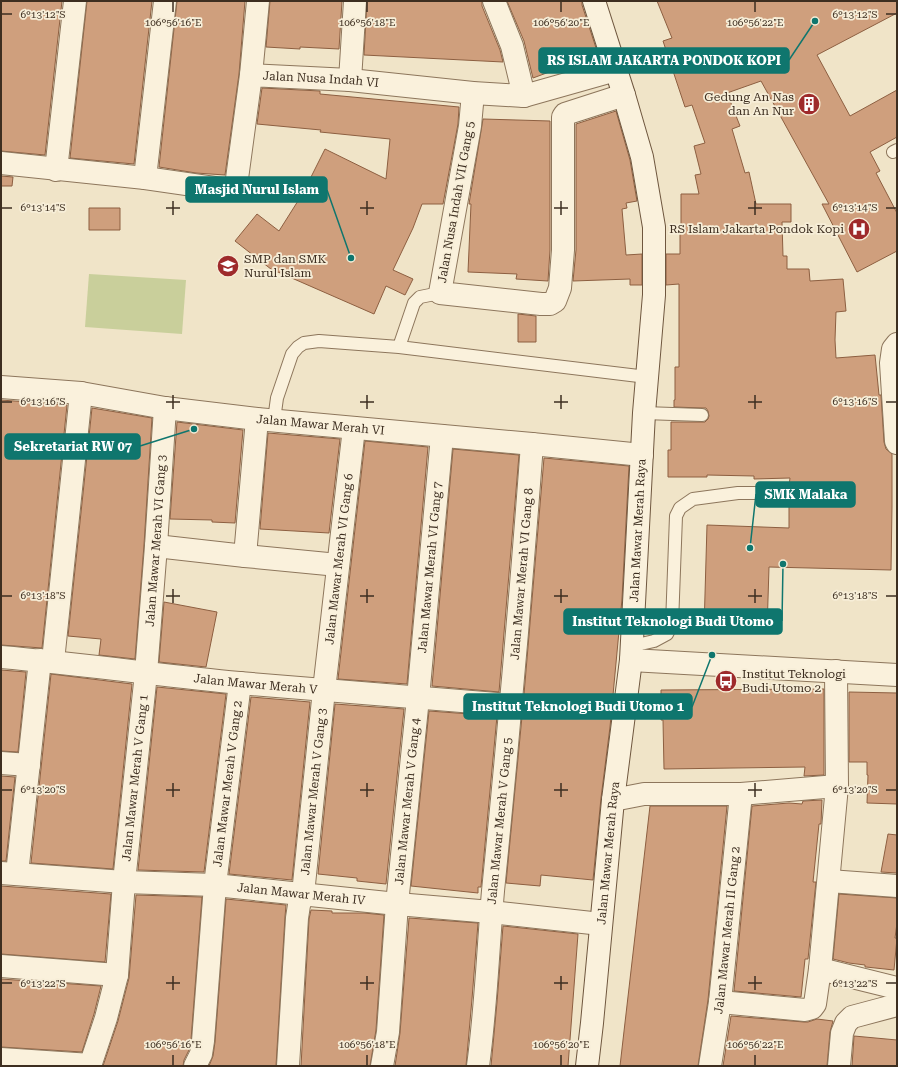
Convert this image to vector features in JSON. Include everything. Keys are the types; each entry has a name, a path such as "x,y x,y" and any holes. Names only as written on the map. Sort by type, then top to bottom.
{"street":[{"path":"56,170 75,1"},
{"path":"145,178 165,1"},
{"path":"251,76 258,1"},
{"path":"350,80 355,1"},
{"path":"494,1 512,46 524,96"},
{"name":"Jalan Mawar Merah Raya","path":"587,1066 608,864 613,800 631,653 644,413 654,295 654,227 642,158 624,95 594,1"},
{"name":"Jalan Nusa Indah VI","path":"1,163 56,170 145,178 228,190 233,189 236,186 251,76 350,80 473,93 524,96 616,70"},
{"name":"Jalan Nusa Indah VII Gang 5","path":"473,93 470,126 440,293 542,304 550,304 555,301 560,288 563,250 563,117 565,114 624,95"},
{"path":"897,344 893,349 891,363 897,443"},
{"name":"Jalan Mawar Merah VI","path":"1,387 81,393 165,408 265,419 642,456"},
{"path":"9,873 46,661 81,393"},
{"name":"Jalan Mawar Merah VI Gang 3","path":"146,673 165,408"},
{"path":"245,556 265,419"},
{"name":"Jalan Mawar Merah VI Gang 6","path":"324,690 354,428"},
{"name":"Jalan Mawar Merah VI Gang 7","path":"418,698 442,436"},
{"name":"Jalan Mawar Merah VI Gang 8","path":"511,705 532,444"},
{"path":"156,546 338,565"},
{"path":"631,653 836,671 897,674"},
{"name":"Jalan Mawar Merah V","path":"1,656 240,683 511,705"},
{"path":"720,1002 805,1010 812,1008 815,1004 820,970 837,786 836,671"},
{"name":"Jalan Mawar Merah V Gang 1","path":"90,1066 106,1018 117,975 124,882 146,673"},
{"name":"Jalan Mawar Merah V Gang 2","path":"195,1066 201,1054 203,1041 215,885 240,683"},
{"name":"Jalan Mawar Merah V Gang 3","path":"288,1066 297,918 299,905 303,894 324,690"},
{"name":"Jalan Mawar Merah V Gang 4","path":"382,1066 388,1032 397,904 418,698"},
{"name":"Jalan Mawar Merah V Gang 5","path":"478,1066 511,705"},
{"path":"1,763 29,765"},
{"path":"613,800 644,794 741,794 837,786"},
{"name":"Jalan Mawar Merah II Gang 2","path":"710,1066 720,1002 741,794"},
{"name":"Jalan Mawar Merah IV","path":"9,873 124,882 215,885 601,924"},
{"path":"828,881 897,886"},
{"path":"1,966 117,975"},
{"path":"820,970 897,988"},
{"path":"839,1066 842,1033 846,1022 852,1017 897,1005"},
{"path":"1,1059 90,1066"}],"lane":[{"path":"399,347 414,303 420,297 440,293"},
{"path":"265,419 277,398 292,354 304,343 319,341 399,347 647,377"},
{"path":"644,413 702,415"},
{"path":"631,653 667,634 672,624 676,516 680,508 693,499 738,493 794,493"}],"green space":[{"path":"89,274 186,280 182,334 85,327"}],"building":[{"path":"1,1 62,1 45,155 1,151"},
{"path":"87,1 152,1 134,164 70,158"},
{"path":"177,1 245,1 239,74 225,175 196,173 159,167"},
{"path":"270,1 342,1 339,49 266,47"},
{"path":"367,1 482,1 482,6 500,50 503,62 364,55"},
{"path":"507,1 582,1 598,54 533,78 524,41"},
{"path":"657,1 897,1 897,13 817,55 850,116 897,90 897,137 870,152 880,171 876,173 897,213 897,251 857,272 822,204 829,204 761,81 727,93 740,126 732,129 745,173 749,172 756,204 791,204 791,222 782,222 783,256 787,256 787,269 809,269 810,281 843,279 846,311 836,312 836,358 875,355 879,395 881,395 884,442 886,449 892,454 891,570 769,567 767,631 704,629 707,525 789,528 789,500 797,500 800,497 800,489 797,486 789,486 790,478 754,479 754,476 707,475 707,477 668,477 668,450 671,450 671,422 705,422 709,416 706,408 674,407 675,367 679,367 679,284 666,285 666,254 680,254 681,194 699,194 695,175 701,174 694,146 705,143 692,105 685,107 663,41 672,38"},
{"path":"262,88 320,91 320,94 459,107 458,124 443,204 422,204 413,228 393,270 413,279 405,295 386,286 374,314 278,272 276,273 235,241 257,214 279,231 303,193 325,149 386,179 390,139 320,132 321,130 257,124"},
{"path":"616,111 630,160 637,201 626,203 627,208 622,209 626,255 642,254 642,285 630,285 630,279 573,281 576,250 576,124"},
{"path":"483,119 550,121 550,250 548,281 516,279 517,274 468,272 471,204 469,204"},
{"path":"1,176 13,177 12,186 1,186"},
{"path":"89,208 120,208 120,230 89,230"},
{"path":"518,314 536,316 536,342 518,342"},
{"path":"1,400 67,405 42,648 1,645"},
{"path":"92,408 152,418 135,659 99,655 101,639 68,636"},
{"path":"177,422 243,430 235,523 212,522 212,520 170,519"},
{"path":"268,433 340,439 329,533 260,529"},
{"path":"365,441 428,447 407,684 338,679"},
{"path":"453,449 519,455 499,692 432,686"},
{"path":"544,458 629,466 622,599 610,727 593,880 541,875 540,886 506,883"},
{"path":"164,602 217,612 206,667 159,662"},
{"path":"1,670 26,672 18,752 1,751"},
{"path":"51,674 132,684 113,869 31,863"},
{"path":"157,687 226,694 204,872 138,870"},
{"path":"824,689 824,775 804,776 805,767 664,769 661,690"},
{"path":"849,692 897,693 897,804 867,803 867,762 849,762"},
{"path":"251,697 310,702 292,880 229,874"},
{"path":"335,704 404,709 386,884 357,881 357,878 318,874"},
{"path":"429,711 497,716 481,887 478,887 478,893 411,886"},
{"path":"1,776 15,777 6,861 1,861"},
{"path":"822,800 821,824 819,824 813,882 816,882 808,959 805,959 801,997 734,991 752,806 789,803 802,804 803,801"},
{"path":"650,806 727,806 708,1000 698,1066 620,1066"},
{"path":"888,834 897,835 897,873 881,872"},
{"path":"1,886 111,894 105,962 1,954"},
{"path":"839,894 897,898 897,923 895,938 897,938 894,970 865,967 865,965 833,959"},
{"path":"136,895 202,897 191,1040 183,1066 103,1066 118,1021 129,978"},
{"path":"226,899 286,905 276,1066 209,1066 213,1056 215,1042"},
{"path":"311,910 332,911 332,913 364,913 384,915 376,1030 370,1066 301,1066 309,919"},
{"path":"409,918 478,923 466,1066 395,1066 400,1033"},
{"path":"503,926 578,934 568,1066 491,1066"},
{"path":"1,979 101,986 82,1052 1,1047"},
{"path":"731,1016 804,1022 817,1019 833,1021 830,1032 827,1066 723,1066"},
{"path":"854,1036 897,1040 897,1066 852,1066"}],"place":[{"name":"RS ISLAM JAKARTA PONDOK KOPI","path":"815,21"},
{"name":"Gedung An Nas dan An Nur","path":"809,104"},
{"name":"RS Islam Jakarta Pondok Kopi","path":"859,229"},
{"name":"Masjid Nurul Islam","path":"351,258"},
{"name":"SMP dan SMK Nurul Islam","path":"228,266"},
{"name":"Sekretariat RW 07","path":"194,429"},
{"name":"SMK Malaka","path":"750,548"},
{"name":"Institut Teknologi Budi Utomo","path":"783,564"},
{"name":"Institut Teknologi Budi Utomo 1","path":"712,655"},
{"name":"Institut Teknologi Budi Utomo 2","path":"726,681"}]}
